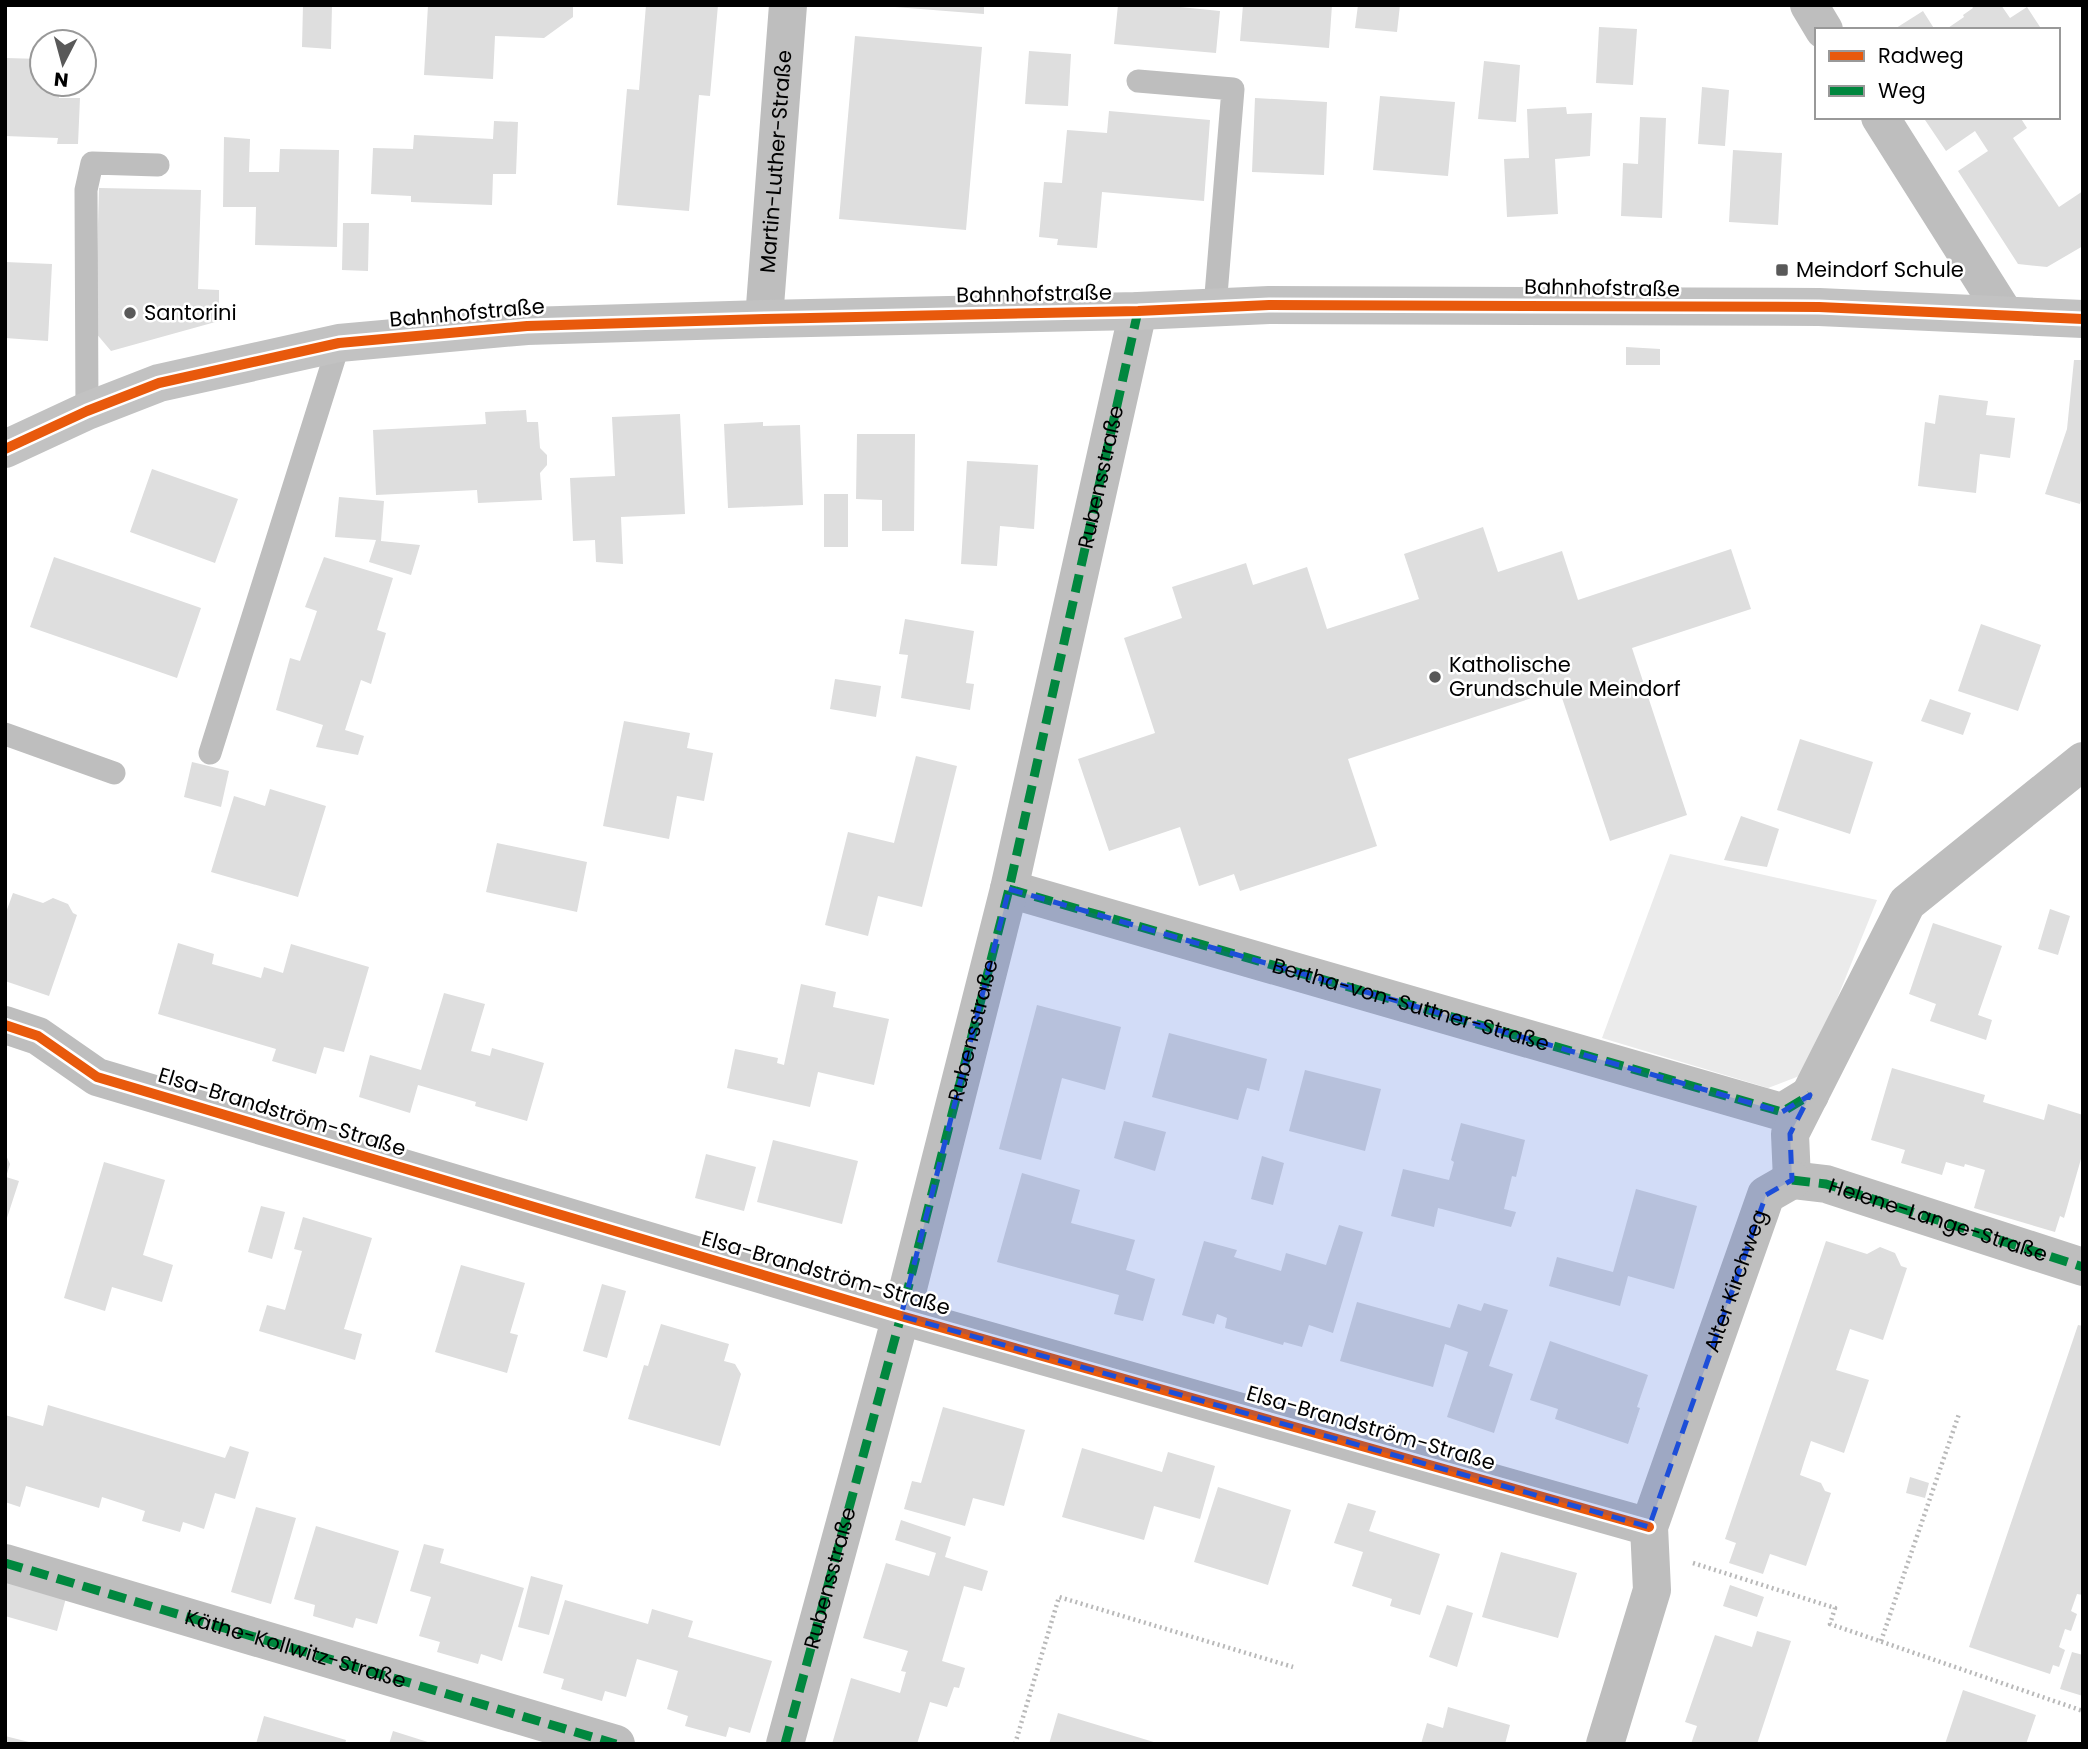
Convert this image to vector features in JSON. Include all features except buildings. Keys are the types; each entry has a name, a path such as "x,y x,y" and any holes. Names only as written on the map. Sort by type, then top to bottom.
{"main road":[{"name":"Bahnhofstraße","path":"5,449 87,411 159,383 339,343 527,326 1215,307 1819,307 2083,319"}],"street":[{"name":"Martin-Luther-Straße","path":"764,318 788,5"},
{"path":"1809,5 1823,28"},
{"path":"1881,119 2005,315"},
{"name":"Rubensstraße","path":"785,1744 901,1316 1009,889 1138,311"},
{"path":"1792,1180 1790,1134 1907,903 2083,761"},
{"name":"Bertha-von-Suttner-Straße","path":"1009,889 1782,1112 1810,1095"},
{"name":"Elsa-Brandström-Straße","path":"5,1025 38,1036 97,1077 1649,1538"},
{"name":"Helene-Lange-Straße","path":"1792,1180 1826,1184 2083,1267"},
{"name":"Alter Kirchweg","path":"1605,1744 1652,1590 1649,1538 1766,1195 1792,1180"},
{"name":"Käthe-Kollwitz-Straße","path":"5,1563 594,1741"}],"lane":[{"path":"1138,81 1233,89 1215,307"},
{"path":"87,411 86,190 92,163 158,165"},
{"path":"211,753 339,343"},
{"path":"5,734 114,773"}],"path":[{"path":"1881,1642 1959,1414"},
{"path":"1649,1538 1835,1608 1830,1624 2083,1711"},
{"path":"1015,1744 1059,1597 1293,1667"}],"highlighted area":[{"path":"1009,889 1782,1112 1810,1095 1790,1134 1792,1180 1766,1195 1649,1527 901,1316"}],"shaded area":[{"path":"1670,854 1877,900 1807,1073 1768,1088 1602,1038"}],"marked path":[{"path":"785,1744 901,1316 1009,889 1138,311"},
{"path":"1009,889 1782,1112 1810,1095"},
{"path":"1792,1180 1826,1184 2083,1267"},
{"path":"5,1563 616,1744"}],"cycle path":[{"path":"5,449 87,411 159,383 339,343 527,326 1138,311 1269,305 1819,307 2083,319"},
{"path":"5,1025 38,1036 97,1077 901,1316 1649,1527"}],"place":[{"name":"Meindorf Schule","path":"1782,270"},
{"name":"Santorini","path":"130,313"},
{"name":"Katholische Grundschule Meindorf","path":"1435,677"}]}
